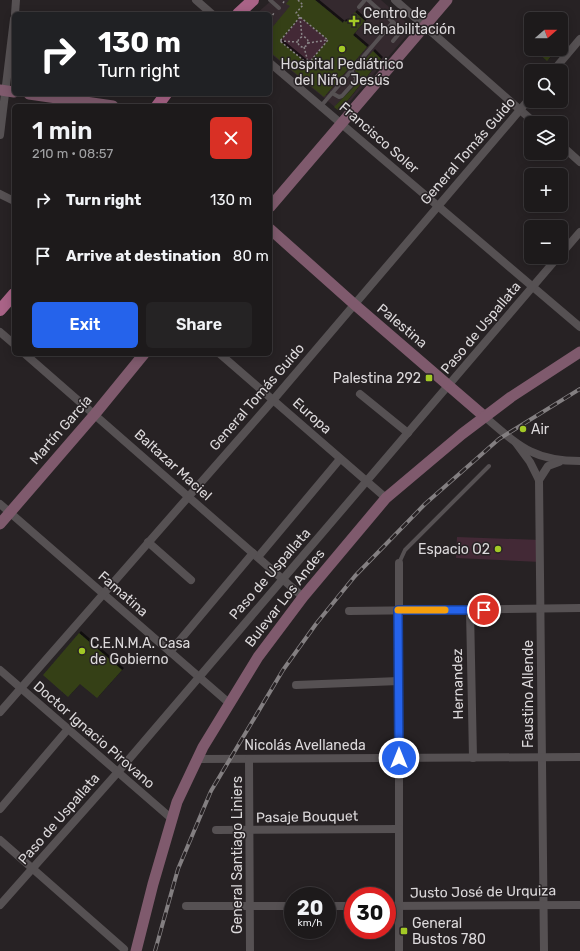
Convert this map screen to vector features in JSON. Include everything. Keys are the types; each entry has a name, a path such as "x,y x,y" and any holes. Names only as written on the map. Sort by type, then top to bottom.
{"main road":[{"path":"240,12 253,0"},
{"path":"272,205 447,0"},
{"path":"43,96 99,104"},
{"name":"Palestina","path":"272,231 354,304 486,417"},
{"path":"0,310 12,296"},
{"name":"Bulevar Los Andes","path":"136,948 177,802 197,759 258,656 303,597 386,498 423,465 533,381 580,352"},
{"name":"Martín García","path":"0,524 95,414 142,356"}],"street":[{"path":"15,12 16,0"},
{"path":"196,0 210,12"},
{"path":"395,0 527,116"},
{"path":"559,64 580,39"},
{"path":"0,135 7,91 12,40"},
{"name":"Francisco Soler","path":"272,65 580,327"},
{"name":"General Tomás Guido","path":"0,712 274,399 524,105"},
{"path":"568,151 580,162"},
{"path":"0,194 12,200"},
{"path":"568,246 580,232"},
{"name":"Paso de Uspallata","path":"0,905 118,772 450,386 552,264"},
{"path":"0,332 12,342"},
{"name":"Baltazar Maciel","path":"27,356 303,597"},
{"name":"Europa","path":"222,356 274,399 340,459 368,481 386,498"},
{"path":"360,394 408,433"},
{"name":"Palestina","path":"486,417 516,443"},
{"path":"516,443 549,459 580,461"},
{"name":"Faustino Allende","path":"516,443 530,462 539,480 544,951"},
{"path":"170,652 340,459"},
{"path":"539,480 548,466 566,461"},
{"name":"Famatina","path":"0,504 229,703"},
{"path":"148,542 191,580"},
{"path":"399,563 399,951"},
{"path":"349,611 580,608"},
{"name":"Hernandez","path":"470,610 473,758"},
{"name":"Doctor Ignacio Pirovano","path":"0,670 172,819"},
{"path":"296,685 399,681"},
{"path":"0,809 68,729"},
{"name":"Nicolás Avellaneda","path":"197,759 580,757"},
{"name":"General Santiago Liniers","path":"250,759 250,951"},
{"name":"Pasaje Bouquet","path":"216,830 399,829"},
{"path":"0,840 121,950 136,948"},
{"name":"Justo José de Urquiza","path":"399,906 543,904 580,905"},
{"path":"186,906 284,906"}],"lane":[{"path":"270,0 279,8"},
{"path":"360,7 367,0 402,30 393,41"},
{"path":"321,106 393,22"},
{"path":"332,92 339,97 342,96 357,79 350,71"},
{"path":"399,563 405,550 490,466"}],"path":[{"path":"298,0 303,5 296,13 328,40"},
{"path":"298,42 302,37 300,16"},
{"path":"280,40 300,16"},
{"path":"302,37 306,38 308,43"},
{"path":"280,40 298,42 300,46 304,47 308,64"},
{"path":"280,40 308,64"},
{"path":"304,47 308,43 328,40"},
{"path":"308,64 328,40"}],"shaded area":[{"path":"272,0 381,0 413,28 341,112 272,55 272,12 258,12"},
{"path":"300,17 328,40 308,64 280,41"},
{"name":"Espacio O2","path":"457,537 541,540 541,562 456,558"}],"building":[{"name":"Hospital Pediátrico del Niño Jesús","path":"289,0 315,0 343,23 344,21 346,22 355,12 365,21 353,35 367,47 324,97 272,54 272,28 290,6 286,4","holes":["300,17 328,40 308,64 280,41"]},
{"path":"373,51 381,59 339,111 334,107 360,81 360,75 355,71"},
{"path":"542,56 551,56 547,61"},
{"name":"C.E.N.M.A. Casa de Gobierno","path":"79,633 122,670 97,698 80,684 68,697 43,675"}],"railway":[{"path":"155,951 178,869 211,791 283,670 316,624 355,576 425,504 499,439 580,389"}],"slow traffic":[{"path":"398,610 445,610"}],"place":[{"name":"Centro de Rehabilitación","path":"354,21"},
{"name":"Hospital Pediátrico del Niño Jesús","path":"342,49"},
{"name":"Palestina 292","path":"429,378"},
{"name":"Air","path":"523,429"},
{"name":"Espacio O2","path":"498,549"},
{"name":"C.E.N.M.A. Casa de Gobierno","path":"82,651"},
{"name":"General Bustos 780","path":"404,931"}],"route":[{"path":"399,758 398,610 484,610"}]}
